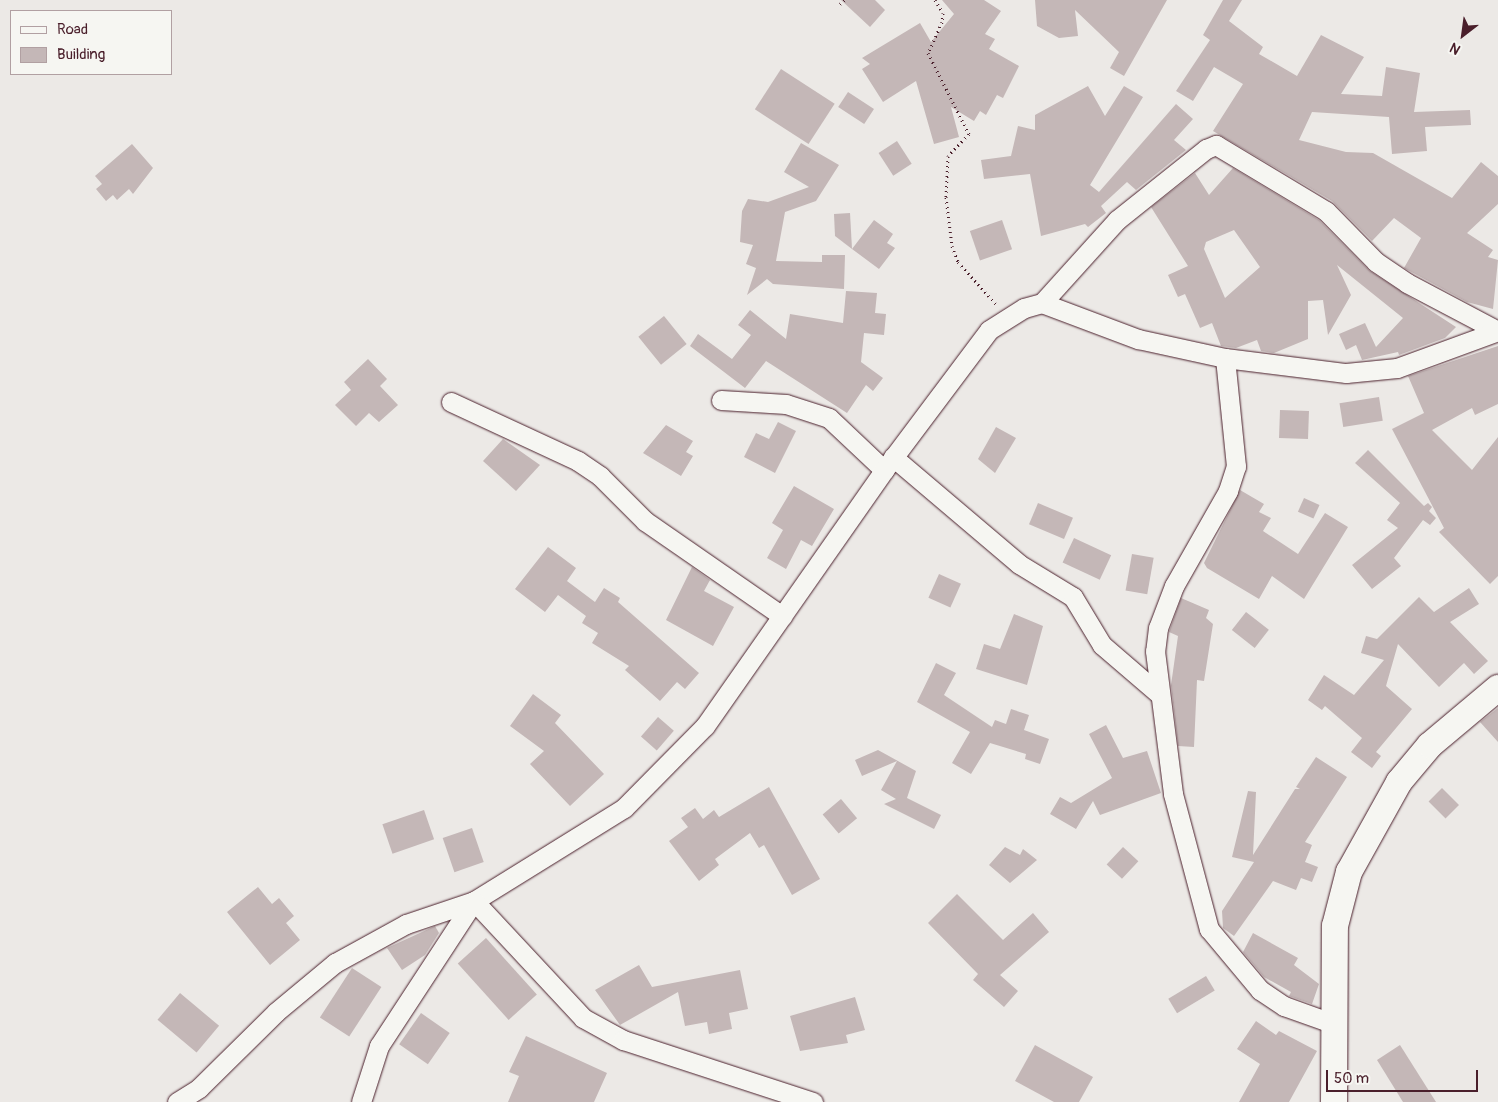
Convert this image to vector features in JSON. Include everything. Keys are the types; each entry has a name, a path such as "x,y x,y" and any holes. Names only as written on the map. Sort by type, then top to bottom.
{"street":[{"path":"177,1102 199,1088 276,1012 335,963 406,924 474,901 624,808 705,726 888,464 989,330 1009,318 1042,303 1117,220 1216,145 1326,211 1376,262 1407,283 1498,331"},
{"path":"1042,303 1138,339 1225,358 1346,372 1397,368 1498,331"},
{"path":"1225,358 1236,466 1228,491 1160,619 1155,651 1178,819 1209,929 1260,990 1284,1006 1337,1025"},
{"path":"721,400 786,404 830,418 1019,564 1073,597 1102,645 1160,694"},
{"path":"451,402 578,461 600,476 645,521 782,616"},
{"path":"1340,1099 1335,926 1348,872 1399,782 1430,746 1498,688"},
{"path":"361,1102 379,1046 474,901"},
{"path":"474,901 582,1018 623,1040 813,1102"}],"path":[{"path":"840,4 845,0"},
{"path":"935,0 943,13 942,22 928,53 970,134 948,156 946,197 952,246 958,262 1009,318"}],"building":[{"path":"841,0 875,0 885,10 870,27"},
{"path":"942,0 984,0 1001,11 985,34 995,39 989,49 1019,66 1003,98 997,95 986,115 980,111 974,121 951,107 959,137 934,144 916,81 883,102 862,69 870,64 862,58 920,23 931,42 954,14"},
{"path":"1035,0 1167,0 1124,76 1110,68 1119,52 1075,10 1078,36 1059,38 1037,26"},
{"path":"1223,0 1242,0 1229,21 1263,47 1259,54 1297,76 1321,35 1364,57 1341,94 1382,96 1386,67 1420,73 1414,112 1470,110 1471,125 1425,127 1427,151 1392,154 1389,117 1312,112 1299,140 1346,152 1373,153 1452,198 1481,162 1498,176 1498,204 1467,233 1493,250 1488,257 1498,260 1493,309 1467,302 1404,268 1421,238 1394,218 1372,241 1332,201 1213,131 1243,84 1214,67 1193,101 1176,91 1210,40 1203,35"},
{"path":"781,69 835,104 809,144 755,109"},
{"path":"1088,86 1105,116 1124,86 1143,97 1090,185 1099,192 1176,104 1193,119 1174,140 1186,150 1136,190 1127,182 1101,206 1106,213 1088,227 1085,224 1041,236 1030,174 984,179 981,160 1011,156 1018,126 1035,130 1035,115"},
{"path":"848,92 874,109 864,124 838,107"},
{"path":"897,141 912,164 893,176 879,153"},
{"path":"801,143 839,165 816,201 785,212 776,261 822,262 822,255 845,255 844,289 773,284 767,279 747,295 756,268 746,264 753,245 740,242 742,211 748,199 768,202 809,187 784,172"},
{"path":"132,144 153,168 133,194 129,189 117,200 113,195 106,201 96,189 102,184 95,176"},
{"path":"1233,168 1319,220 1370,271 1456,327 1445,338 1399,355 1398,352 1362,360 1356,345 1346,350 1339,334 1365,323 1376,347 1403,318 1337,265 1351,295 1328,335 1323,300 1308,301 1308,339 1274,353 1261,351 1257,340 1236,348 1221,346 1212,323 1200,328 1185,294 1178,297 1168,275 1188,266 1151,207 1195,173 1209,195","holes":["1234,230 1260,267 1225,298 1204,249 1206,242"]},
{"path":"850,213 852,249 835,236 834,214"},
{"path":"874,220 893,234 887,243 895,248 879,269 852,249"},
{"path":"1002,220 1012,249 980,260 970,231"},
{"path":"846,291 877,293 875,313 886,314 884,335 864,333 861,362 883,378 873,391 866,385 847,413 766,361 745,388 690,346 698,334 732,359 751,335 738,325 750,310 786,339 790,314 843,323"},
{"path":"664,316 687,344 661,365 638,337"},
{"path":"1498,346 1498,404 1475,415 1472,408 1432,430 1472,470 1498,437 1498,576 1490,584 1439,532 1444,528 1392,429 1424,413 1408,376"},
{"path":"368,359 387,379 380,386 398,405 379,422 369,413 356,426 335,405 351,390 344,382"},
{"path":"1379,397 1383,421 1343,427 1339,403"},
{"path":"1280,410 1309,411 1308,439 1279,438"},
{"path":"778,422 796,431 775,473 744,457 756,433 769,439"},
{"path":"666,425 693,441 686,452 693,456 681,476 643,453"},
{"path":"996,427 1016,438 995,473 978,459"},
{"path":"503,439 540,465 516,491 483,461"},
{"path":"1368,450 1424,506 1428,503 1432,507 1429,511 1436,518 1430,525 1423,520 1394,558 1401,566 1372,589 1352,565 1398,528 1387,520 1400,503 1355,463"},
{"path":"794,486 834,509 812,546 801,540 786,569 767,558 783,530 772,523"},
{"path":"1240,490 1264,504 1259,512 1271,518 1263,531 1298,554 1325,513 1348,527 1304,599 1272,576 1259,599 1207,568 1204,563"},
{"path":"1304,498 1320,505 1313,519 1298,512"},
{"path":"1038,503 1073,518 1064,539 1029,524"},
{"path":"1074,538 1111,555 1100,580 1063,562"},
{"path":"548,547 576,568 567,581 595,602 604,588 620,598 618,602 699,673 685,689 677,682 660,701 625,670 629,666 592,643 598,633 582,623 586,616 558,595 545,612 515,589"},
{"path":"1132,554 1154,558 1147,594 1126,590"},
{"path":"692,567 710,580 704,591 734,607 713,646 666,620"},
{"path":"939,574 961,584 950,608 928,598"},
{"path":"1469,588 1479,604 1450,622 1488,661 1474,674 1464,663 1439,687 1398,644 1386,686 1412,709 1376,752 1381,756 1372,768 1351,752 1362,738 1325,706 1322,710 1308,700 1324,675 1354,695 1384,660 1361,653 1366,636 1377,639 1419,597 1434,612"},
{"path":"1181,598 1209,610 1206,618 1213,624 1204,681 1197,680 1194,747 1178,746 1171,685 1178,636 1169,632"},
{"path":"1246,612 1269,630 1255,648 1232,630"},
{"path":"1014,614 1043,626 1027,685 976,669 984,644 1000,649"},
{"path":"936,663 956,673 944,695 992,727 995,720 1006,724 1011,709 1029,715 1024,730 1049,739 1040,764 1025,759 1026,754 990,743 971,774 952,763 970,732 917,702"},
{"path":"533,694 561,715 555,723 604,774 570,806 530,764 544,751 510,726"},
{"path":"1498,708 1498,742 1480,722"},
{"path":"658,717 674,731 657,750 641,737"},
{"path":"1106,725 1123,758 1147,751 1161,793 1100,815 1093,801 1076,829 1050,814 1060,797 1071,803 1112,778 1089,734"},
{"path":"878,750 916,771 907,798 941,815 934,829 884,804 896,799 881,790 897,761 862,776 855,760"},
{"path":"1316,757 1347,777 1305,842 1312,845 1305,862 1318,867 1312,882 1301,878 1296,890 1273,881 1234,936 1223,928 1222,911 1254,862 1232,857 1248,791 1256,792 1253,855 1295,789 1300,789 1296,787"},
{"path":"769,787 820,879 792,895 764,845 759,848 750,833 715,859 719,865 699,881 669,841 688,827 681,818 695,808 703,819 714,810 719,817"},
{"path":"1442,788 1459,805 1446,818 1429,801"},
{"path":"841,799 857,818 839,834 823,814"},
{"path":"424,810 434,839 392,854 382,824"},
{"path":"472,828 484,862 454,872 443,838"},
{"path":"1005,847 1020,855 1023,849 1037,860 1010,883 989,865"},
{"path":"1123,847 1138,861 1122,879 1107,865"},
{"path":"258,887 272,904 279,898 294,916 286,923 300,940 270,965 227,912"},
{"path":"957,894 1003,940 1033,913 1049,932 1000,975 1018,991 1004,1007 973,980 978,974 928,923"},
{"path":"435,926 439,933 425,955 402,970 387,948"},
{"path":"1253,933 1298,958 1294,965 1319,984 1312,1004 1289,996 1291,992 1264,977 1243,952"},
{"path":"486,938 537,994 509,1020 458,963"},
{"path":"639,965 652,987 740,970 748,1009 729,1013 732,1029 709,1034 707,1022 685,1026 678,992 620,1025 595,990"},
{"path":"352,968 381,987 349,1037 320,1017"},
{"path":"1206,976 1215,991 1177,1013 1168,999"},
{"path":"180,993 219,1026 197,1053 158,1020"},
{"path":"855,997 865,1030 846,1035 848,1043 800,1051 790,1016"},
{"path":"421,1013 450,1033 428,1064 399,1044"},
{"path":"1256,1021 1276,1035 1279,1031 1317,1051 1289,1102 1239,1102 1260,1064 1237,1049"},
{"path":"526,1036 607,1073 594,1102 508,1102 519,1076 509,1072"},
{"path":"1035,1045 1093,1077 1079,1102 1054,1102 1015,1081"},
{"path":"1400,1045 1436,1102 1403,1102 1377,1060"}]}
